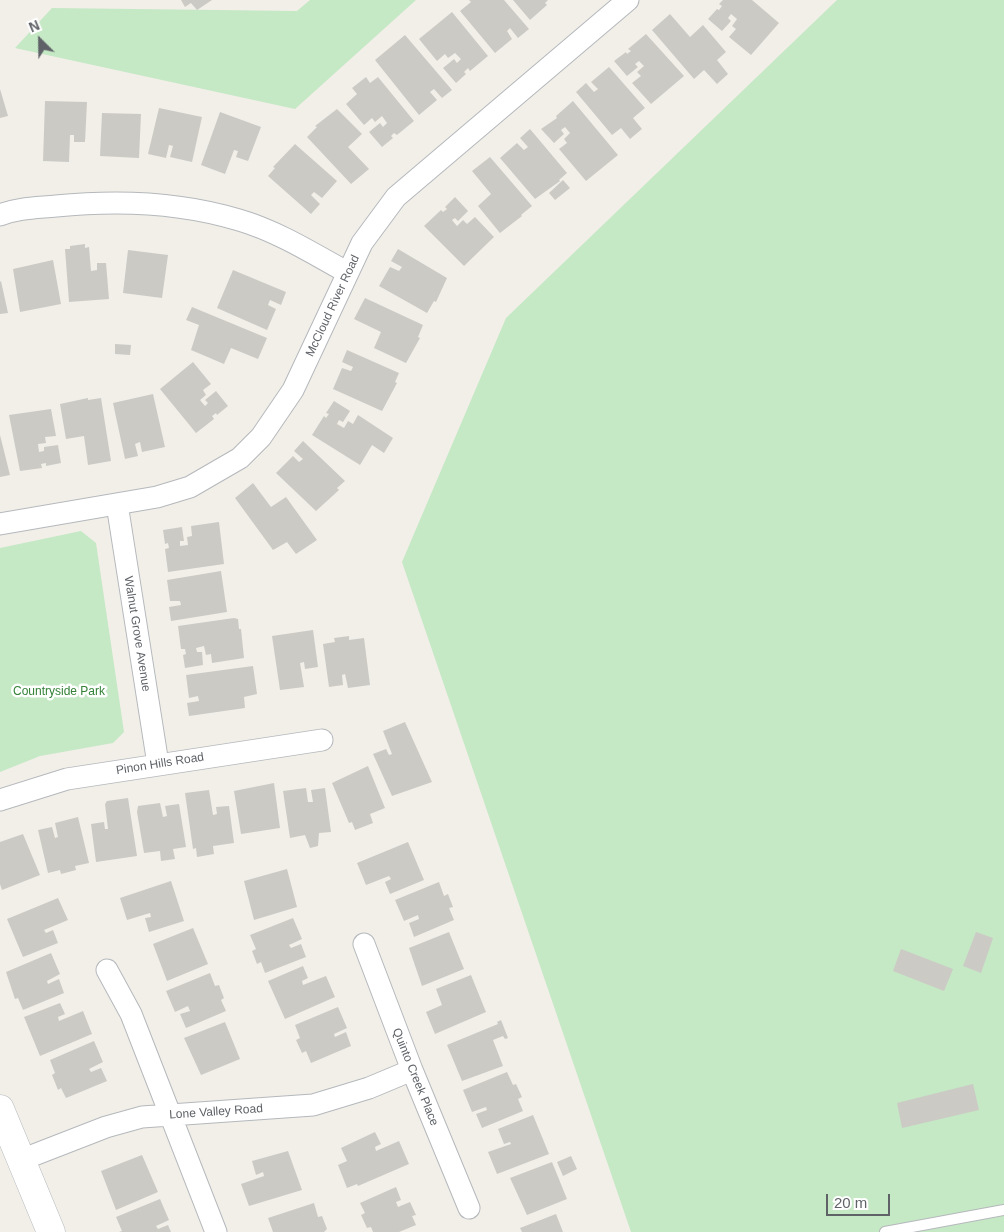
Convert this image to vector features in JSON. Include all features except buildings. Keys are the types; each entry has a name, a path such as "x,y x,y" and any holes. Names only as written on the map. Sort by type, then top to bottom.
{"street":[{"name":"McCloud River Road","path":"0,524 117,504 190,487 240,458 261,437 293,390 362,243 396,197 628,0"},
{"path":"0,215 14,210 99,202 180,207 240,220 298,246 348,273"},
{"name":"Walnut Grove Avenue","path":"117,504 158,764"},
{"name":"Pinon Hills Road","path":"0,800 67,779 322,740"},
{"name":"Quinto Creek Place","path":"364,944 412,1070 469,1208"},
{"path":"107,970 131,1014 169,1116 216,1232"},
{"name":"Lone Valley Road","path":"21,1160 106,1127 142,1117 313,1105 369,1088 412,1070"},
{"path":"0,1109 51,1232"}],"lane":[{"path":"885,1232 1004,1210"}],"green space":[{"path":"310,0 416,0 295,109 15,48 52,8 297,11"},
{"path":"837,0 1004,0 1004,1232 631,1232 402,562 506,318"},
{"name":"Countryside Park","path":"81,531 96,543 124,732 113,743 40,756 0,772 0,548"}]}
